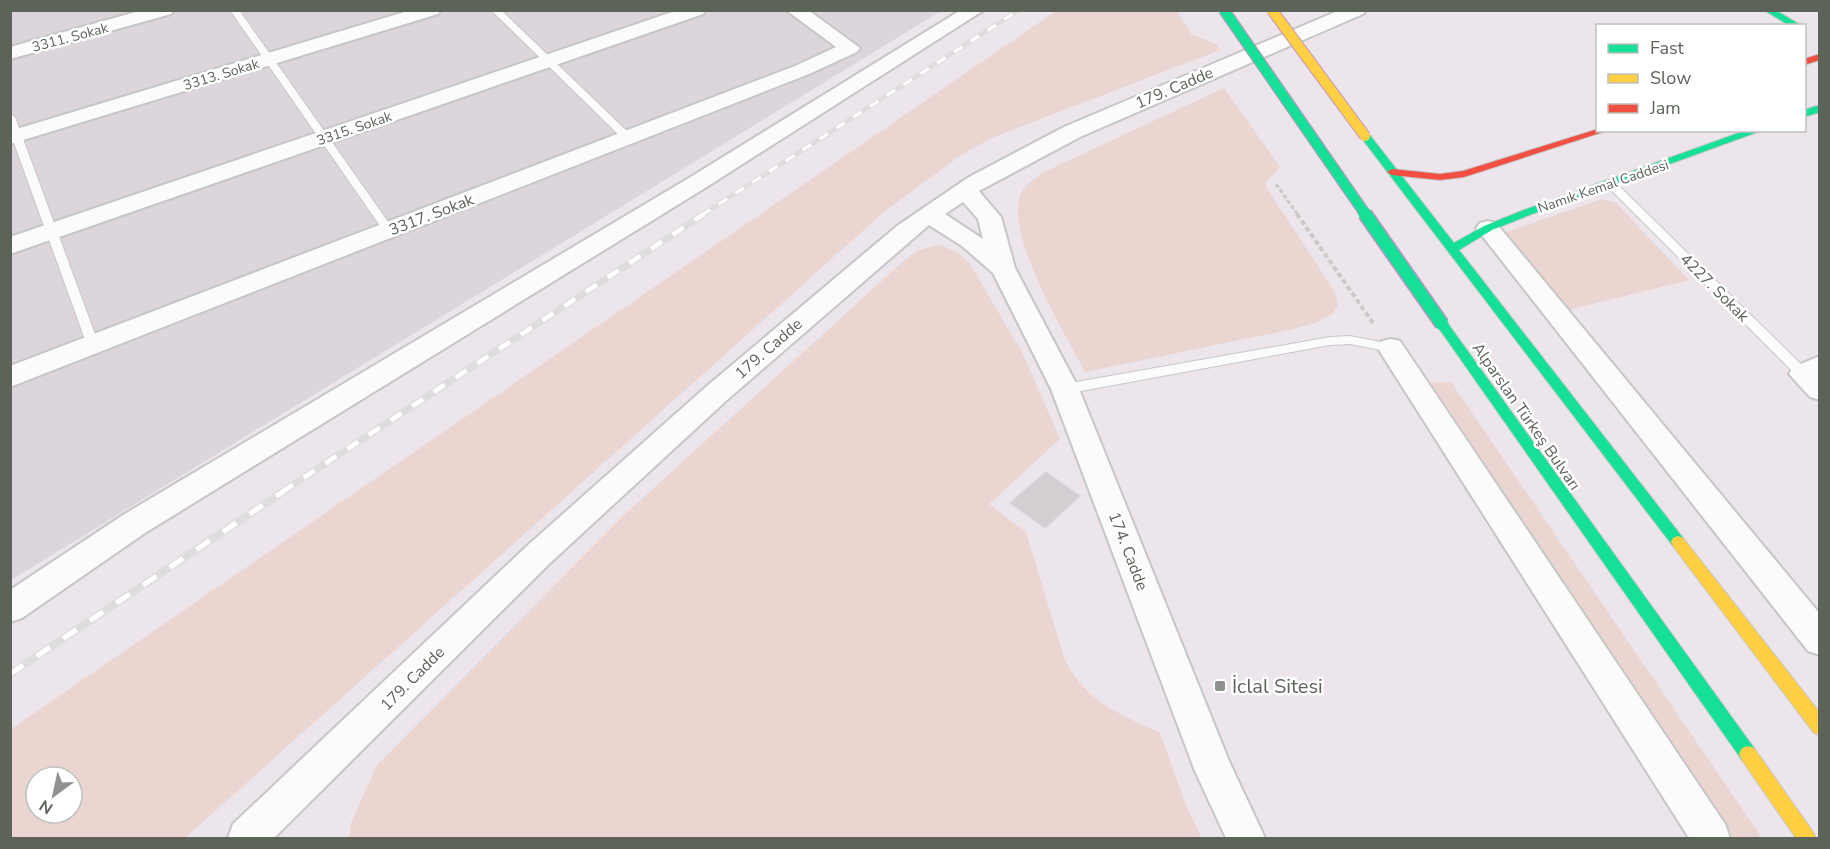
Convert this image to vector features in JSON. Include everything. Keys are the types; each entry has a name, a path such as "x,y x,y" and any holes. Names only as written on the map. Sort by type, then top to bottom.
{"main road":[{"name":"Alparslan Türkeş Bulvarı","path":"1224,10 1442,324 1806,838"},
{"path":"1272,10 1392,172 1820,727"},
{"path":"1768,10 1794,24"},
{"path":"1392,172 1418,176 1464,174 1598,132"},
{"name":"Namık Kemal Caddesi","path":"1452,249 1488,228 1753,132"}],"street":[{"name":"3311. Sokak","path":"10,53 165,10"},
{"name":"3313. Sokak","path":"14,137 432,10"},
{"name":"3315. Sokak","path":"10,246 697,10"},
{"name":"3317. Sokak","path":"10,377 820,63 850,48 795,10"},
{"path":"10,608 135,524 697,183 975,10"},
{"name":"179. Cadde","path":"257,831 538,555 860,268 928,214 965,190 1072,132 1357,10"},
{"path":"965,190 989,217 1003,268"},
{"path":"928,214 970,241 1003,268"},
{"path":"1488,228 1820,640"},
{"name":"174. Cadde","path":"1003,268 1065,389 1214,771 1246,838"},
{"path":"1390,348 1711,838"},
{"path":"10,586 135,524"}],"lane":[{"path":"234,10 389,231"},
{"path":"495,10 628,138"},
{"path":"10,117 14,137 93,345"},
{"name":"4227. Sokak","path":"1611,184 1814,377"},
{"path":"1065,389 1330,341 1350,340 1390,348"}],"path":[{"path":"1276,184 1390,348"}],"shaded area":[{"path":"11,11 941,11 11,580"},
{"path":"1056,11 1177,11 1191,34 1216,44 1220,50 994,137 964,153 885,211 185,838 11,838 11,729"},
{"path":"1224,88 1280,167 1266,182 1266,187 1335,292 1338,306 1329,316 1293,329 1085,372 1029,260 1021,236 1018,214 1020,196 1029,183 1042,173"},
{"path":"1602,199 1616,203 1689,280 1568,310 1504,233"},
{"path":"939,245 959,253 970,264 1023,354 1060,439 989,504 1026,532 1064,658 1072,673 1093,696 1104,704 1160,733 1187,808 1202,838 349,838 351,823 377,765 623,516 908,257 919,250"},
{"path":"1451,382 1762,838 1734,838 1431,383"}],"building":[{"path":"1046,472 1080,496 1045,528 1010,503"}],"railway":[{"path":"702,215 1019,10"},
{"path":"282,492 704,214"},
{"path":"10,674 284,491"}],"traffic: fast":[{"path":"1224,10 1442,324"},
{"path":"1768,10 1794,24"},
{"path":"1806,113 1820,108"},
{"path":"1452,249 1488,228 1528,212 1752,132"},
{"path":"1365,136 1678,542"},
{"path":"1442,324 1748,754"}],"traffic: slow":[{"path":"1272,10 1365,136"},
{"path":"1678,542 1820,727"},
{"path":"1748,754 1807,838"}],"traffic: jam":[{"path":"1806,61 1820,57"},
{"path":"1392,172 1440,177 1464,174 1598,132"}],"place":[{"name":"İclal Sitesi","path":"1220,686"}]}
